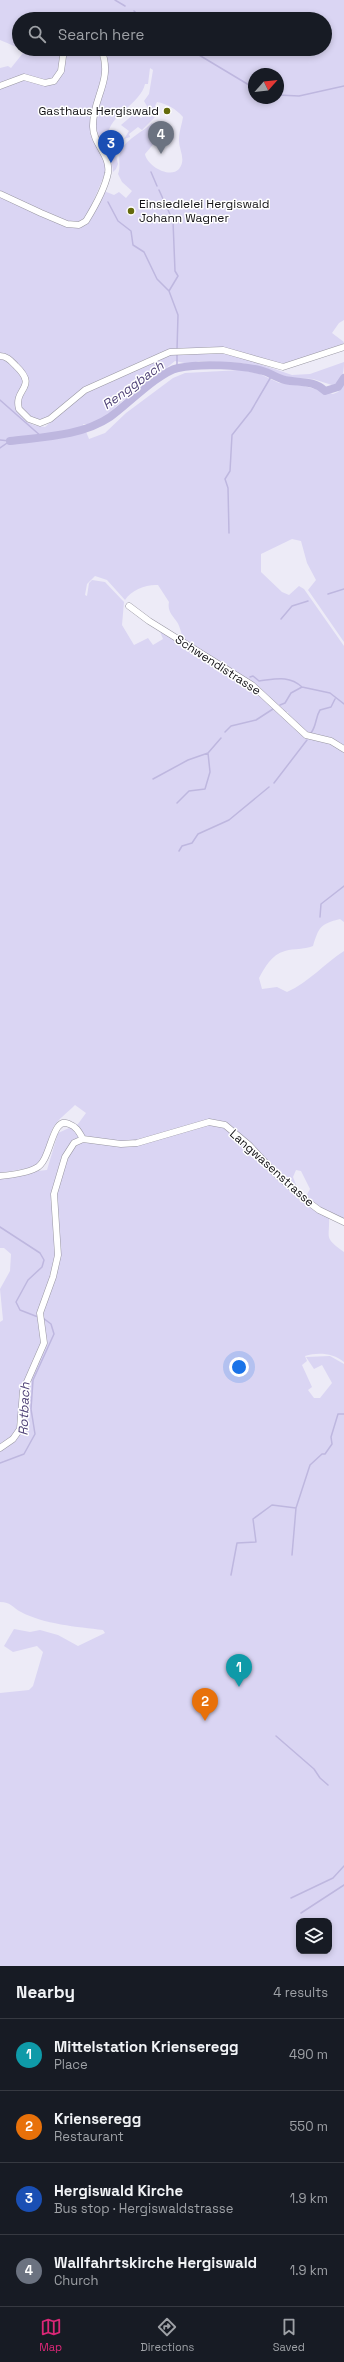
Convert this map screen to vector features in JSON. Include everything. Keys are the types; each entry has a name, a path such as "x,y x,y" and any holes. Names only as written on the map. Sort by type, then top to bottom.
{"street":[{"path":"0,86 24,77 45,83 54,81 61,71 63,56"},
{"path":"0,194 67,224 79,225 86,221 108,171 106,158 96,140 93,129 106,73 103,56"},
{"path":"0,356 10,360 25,376 26,385 20,395 18,405 25,416 40,423 50,419 85,390 126,373 151,359 178,351 223,350 283,367 344,347"},
{"name":"Schwendistrasse","path":"129,606 149,621 252,685 306,735 331,742 344,749"},
{"path":"0,1176 37,1168 47,1156 55,1128 59,1124 67,1122 76,1127 83,1139 74,1143 65,1157 54,1194 58,1255 53,1277 40,1312 44,1343 23,1391 20,1429 13,1439 0,1448"},
{"name":"Langwasenstrasse","path":"83,1139 121,1144 137,1143 209,1122 224,1125 249,1145 276,1174 303,1198 319,1210 344,1222"}],"shaded area":[{"path":"0,0 344,0 344,320 339,323 332,333 344,342 343,344 296,361 281,364 222,347 174,349 146,359 85,387 45,420 36,420 23,410 20,402 28,388 28,377 18,364 9,357 0,354 0,88 23,78 44,84 55,83 62,75 65,56 100,56 104,72 92,130 104,159 106,171 90,209 94,210 104,191 114,195 119,192 126,198 132,191 122,182 118,174 120,153 125,144 152,123 156,135 172,127 174,139 166,134 156,141 145,154 150,163 159,170 170,173 179,169 182,162 179,134 183,117 174,109 164,104 157,102 155,106 157,107 152,115 155,117 142,130 138,127 129,134 130,137 124,139 129,131 121,125 134,114 141,118 147,114 148,108 144,101 149,94 153,70 150,68 148,84 145,84 142,92 111,125 108,133 109,141 112,140 118,164 113,172 110,160 98,140 95,128 98,108 106,78 107,69 105,56 332,56 332,12 12,12 12,45 0,40"},
{"path":"21,56 61,56 58,72 55,78 47,81 23,74 0,84 0,68 8,66 11,68"},
{"path":"178,352 231,354 292,375 310,374 344,362 341,379 336,384 332,385 313,379 282,377 243,363 199,361 189,364 175,361 146,385 122,401 104,418 94,424 83,424 89,439 105,433 126,413 173,378 185,373 241,370 260,374 279,383 304,386 333,394 338,392 344,385 344,642 308,590 316,580 307,563 301,541 292,539 261,554 261,572 282,592 289,595 299,586 304,589 344,646 344,748 302,730 290,719 288,712 282,712 247,680 183,640 178,624 170,611 169,602 158,585 140,588 131,593 125,600 107,580 95,576 87,584 85,595 87,596 89,583 92,580 105,582 124,602 122,625 134,645 148,638 153,645 163,639 159,629 251,685 305,735 332,743 344,750 344,922 340,919 321,927 313,946 285,951 276,955 269,962 259,978 262,989 277,987 287,992 309,978 344,951 344,1221 325,1212 305,1198 310,1189 301,1171 296,1170 293,1177 299,1193 270,1166 288,1188 329,1217 330,1240 344,1252 344,1362 330,1355 315,1354 305,1356 307,1361 302,1365 312,1387 308,1390 314,1398 320,1398 332,1383 322,1365 314,1369 306,1357 330,1356 344,1364 344,1966 0,1966 0,1693 29,1690 33,1686 43,1652 37,1646 13,1652 4,1646 14,1629 30,1632 40,1630 58,1635 78,1646 105,1633 103,1630 50,1622 30,1616 9,1604 0,1602 0,1322 3,1320 0,1289 10,1271 11,1254 4,1248 0,1248 0,1175 47,1170 58,1133 78,1124 86,1113 75,1105 60,1119 53,1128 43,1159 35,1167 0,1173 0,358 12,364 23,376 24,380 22,391 16,402 19,413 29,423 45,427 85,392 121,377 157,358"}],"waterway":[{"path":"115,0 125,6"},
{"path":"201,56 248,84"},
{"path":"284,95 299,96 344,86"},
{"path":"151,172 157,186"},
{"path":"159,190 173,221 175,271 178,276 169,291 178,315 177,350"},
{"path":"108,202 118,221 131,231 133,245 144,252 157,279 169,291"},
{"path":"177,354 177,368"},
{"name":"Renggbach","path":"10,441 62,435 99,423 117,412 162,376 170,371 187,366 221,365 244,367 263,371 285,380 311,383 321,387 325,391 338,387 344,378"},
{"path":"229,533 228,488 225,479 230,471 232,435 251,411 272,375"},
{"path":"0,400 42,437"},
{"name":"Rotbach","path":"0,440 10,441"},
{"name":"Rotbach","path":"0,448 10,441"},
{"path":"328,594 344,589"},
{"path":"281,619 292,606 308,601"},
{"path":"250,677 253,676 259,681 287,679 302,687"},
{"path":"280,705 285,703 291,693 302,687 330,693 344,704"},
{"path":"311,733 320,710 331,707 335,699"},
{"path":"225,732 231,726 256,720 273,709"},
{"path":"177,803 189,791 205,789 210,772 208,753 221,738"},
{"path":"274,783 307,740"},
{"path":"153,779 188,760 208,753"},
{"path":"179,851 182,846 192,843 198,834 229,820 269,787"},
{"path":"320,917 321,904 344,886"},
{"name":"Rotbach","path":"0,1227 40,1253 44,1260 42,1267 28,1280 16,1302 20,1310 38,1317"},
{"name":"Rotbach","path":"0,1463 24,1454 35,1434 31,1409 33,1380 54,1334 51,1324 43,1318"},
{"path":"292,1555 296,1508 310,1465 322,1454 325,1454 332,1444 331,1437 338,1414 344,1414"},
{"path":"231,1575 237,1543 256,1542 253,1519 272,1505 296,1508"},
{"path":"276,1736 314,1769 320,1778 328,1785"},
{"path":"291,1898 333,1878 344,1866"},
{"path":"301,1913 344,1885"}],"place":[{"name":"Gasthaus Hergiswald","path":"167,111"},
{"name":"Wallfahrtskirche Hergiswald","path":"161,154"},
{"name":"Hergiswald Kirche","path":"111,163"},
{"name":"Einsiedlelei Hergiswald Johann Wagner","path":"131,211"},
{"name":"Mittelstation Krienseregg","path":"239,1687"},
{"name":"Krienseregg","path":"205,1721"}]}
